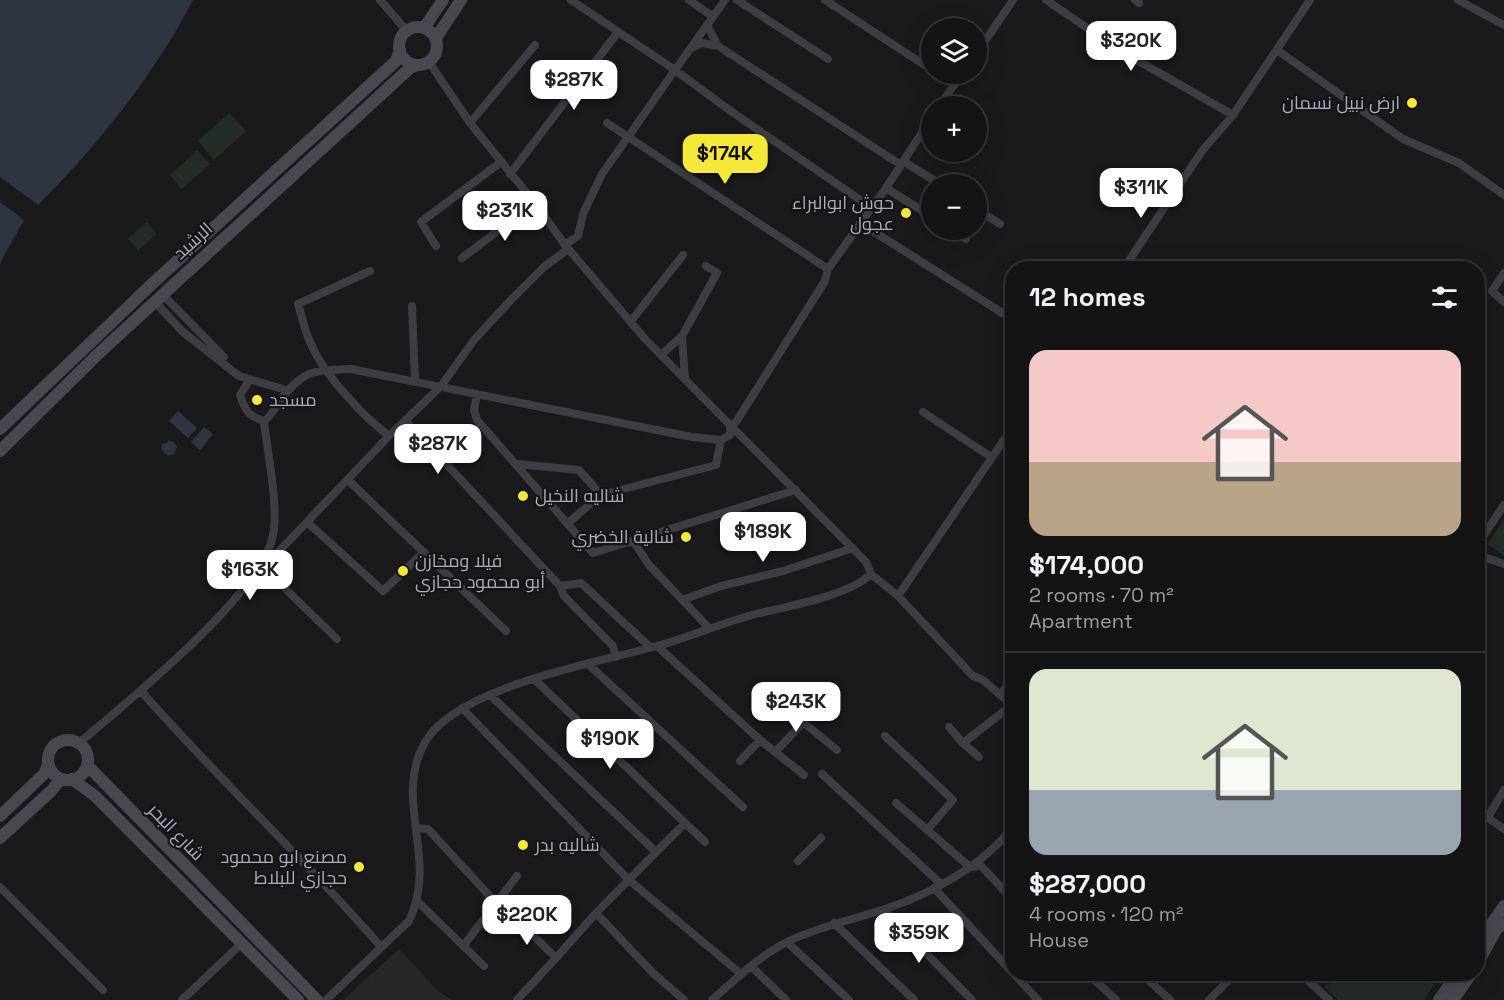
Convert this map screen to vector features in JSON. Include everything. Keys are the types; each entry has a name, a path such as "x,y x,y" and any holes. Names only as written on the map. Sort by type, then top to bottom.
{"main road":[{"path":"443,0 424,28 407,31 401,39 400,50 404,58 423,63 436,54 436,38 461,0"},
{"path":"424,28 436,38"},
{"name":"الرشيد","path":"0,429 153,283 396,61 400,50"},
{"name":"الرشيد","path":"0,451 158,298 410,68 423,63"},
{"path":"0,816 45,773 50,750 57,742 68,739 80,743 87,753 87,765 84,772 66,779 0,838"},
{"path":"48,764 55,775 66,779"},
{"name":"شارع البحر","path":"87,765 317,1000"},
{"name":"شارع البحر","path":"66,779 95,796 298,1000"},
{"path":"1485,934 1504,906"},
{"path":"1485,950 1497,928 1504,924"},
{"path":"1439,1000 1452,981"},
{"path":"1453,1000 1466,981"}],"street":[{"path":"380,0 407,31"},
{"path":"571,0 872,208"},
{"path":"689,0 712,16"},
{"path":"80,743 188,647 389,436 441,386 474,340 509,302 578,236 583,214 602,174 630,138 725,0"},
{"path":"737,0 828,59"},
{"path":"825,0 921,63"},
{"path":"987,38 1013,0"},
{"path":"1046,0 1121,51 1233,115"},
{"path":"1129,261 1202,151 1233,115 1310,0"},
{"path":"1458,0 1504,25"},
{"path":"707,25 718,46"},
{"path":"510,174 618,32"},
{"path":"691,48 702,44 718,46 921,174"},
{"path":"470,123 535,45"},
{"path":"1277,50 1403,139 1460,163 1504,195"},
{"path":"423,63 538,207 566,247 661,355 853,548 866,562 871,574 898,596 973,676 983,680 1005,699"},
{"path":"945,96 953,84"},
{"path":"607,123 828,269"},
{"path":"730,426 736,422 825,281 828,269 886,188 921,134"},
{"path":"436,246 421,222 501,162"},
{"path":"886,188 921,210"},
{"path":"462,258 508,223 538,207"},
{"path":"987,216 1000,224"},
{"path":"860,223 1005,315"},
{"path":"631,321 683,255"},
{"path":"661,355 682,336 717,273 706,266"},
{"path":"370,271 298,304 311,345 328,370 371,422 389,436"},
{"path":"1504,273 1492,291 1504,302"},
{"path":"158,298 183,332 239,376 286,390"},
{"path":"412,306 415,381"},
{"path":"682,336 685,380"},
{"path":"250,379 240,394 245,411 252,418 264,421 270,418 286,390 310,371 351,369 692,437 721,440 730,435 730,426"},
{"path":"477,394 474,410 477,420 592,553 796,490"},
{"path":"923,412 992,457"},
{"path":"245,587 263,560 273,535 272,498 264,421"},
{"path":"406,422 560,586 564,596 613,646 616,657"},
{"path":"898,596 1005,438"},
{"path":"568,523 601,495 716,465 721,440"},
{"path":"517,464 579,470 601,495"},
{"path":"348,480 506,631"},
{"path":"1485,534 1504,505"},
{"path":"307,522 383,591 424,552"},
{"path":"633,542 649,565 709,628"},
{"path":"682,600 721,586 783,571 853,548"},
{"path":"1485,557 1504,564"},
{"path":"264,567 337,639"},
{"path":"326,1000 409,921 417,901 421,861 411,792 423,745 443,721 462,708 534,679 653,647 709,628 822,597 864,580 871,574"},
{"path":"560,586 581,583 760,740 804,775"},
{"path":"588,664 743,807"},
{"path":"534,679 705,842"},
{"path":"1000,695 1005,689"},
{"path":"141,691 183,739 338,897 381,947"},
{"path":"770,695 837,750"},
{"path":"491,696 656,852"},
{"path":"462,708 629,880 741,975"},
{"path":"963,743 1005,710"},
{"path":"775,752 804,722"},
{"path":"949,727 979,758"},
{"path":"885,736 953,800 927,830"},
{"path":"740,761 760,740"},
{"path":"822,774 937,886 1005,963"},
{"path":"1488,817 1504,790"},
{"path":"896,803 970,867 981,866 1005,892"},
{"path":"1485,815 1504,829"},
{"path":"517,1000 596,913 685,823"},
{"path":"417,828 428,829 497,904 504,906 556,958"},
{"path":"798,861 821,838"},
{"path":"712,1000 751,966 787,942 834,923 884,910 937,886 970,867 1005,840"},
{"path":"464,945 517,876"},
{"path":"0,887 103,990"},
{"path":"417,901 484,966"},
{"path":"884,910 972,1000"},
{"path":"596,913 652,972 684,1000"},
{"path":"834,923 914,1000"},
{"path":"787,942 849,1000"},
{"path":"182,1000 241,945"},
{"path":"751,966 786,1000"},
{"path":"1021,981 1038,1000"},
{"path":"1096,981 1116,1000"},
{"path":"1150,981 1170,1000"},
{"path":"1209,1000 1228,981"},
{"path":"1309,981 1329,1000"}],"shaded area":[{"path":"229,113 246,131 214,160 198,141"},
{"path":"197,150 210,164 182,189 170,175"},
{"path":"147,222 157,234 138,250 128,239"},
{"path":"1504,519 1504,556 1487,544"},
{"path":"399,949 439,992 452,1000 343,1000"},
{"path":"1332,981 1427,981 1434,985 1424,1000 1338,1000 1324,987"}],"water":[{"path":"0,0 193,0 143,82 103,134 38,205 0,177"},
{"path":"0,202 24,220 0,263"},
{"path":"178,411 197,428 188,438 169,421"},
{"path":"204,427 213,434 200,450 191,442"},
{"path":"168,440 174,442 177,447 174,454 168,456 161,449 162,444 167,443"}],"place":[{"name":"ارض نبيل نسمان","path":"1412,103"},
{"name":"حوش ابوالبراء عجول","path":"906,213"},
{"name":"مسجد","path":"257,400"},
{"name":"شاليه النخيل","path":"523,496"},
{"name":"شالية الخضري","path":"686,537"},
{"name":"فيلا ومخازن أبو محمود حجازي","path":"403,571"},
{"name":"شاليه بدر","path":"523,845"},
{"name":"مصنع ابو محمود حجازي للبلاط","path":"359,867"}]}
